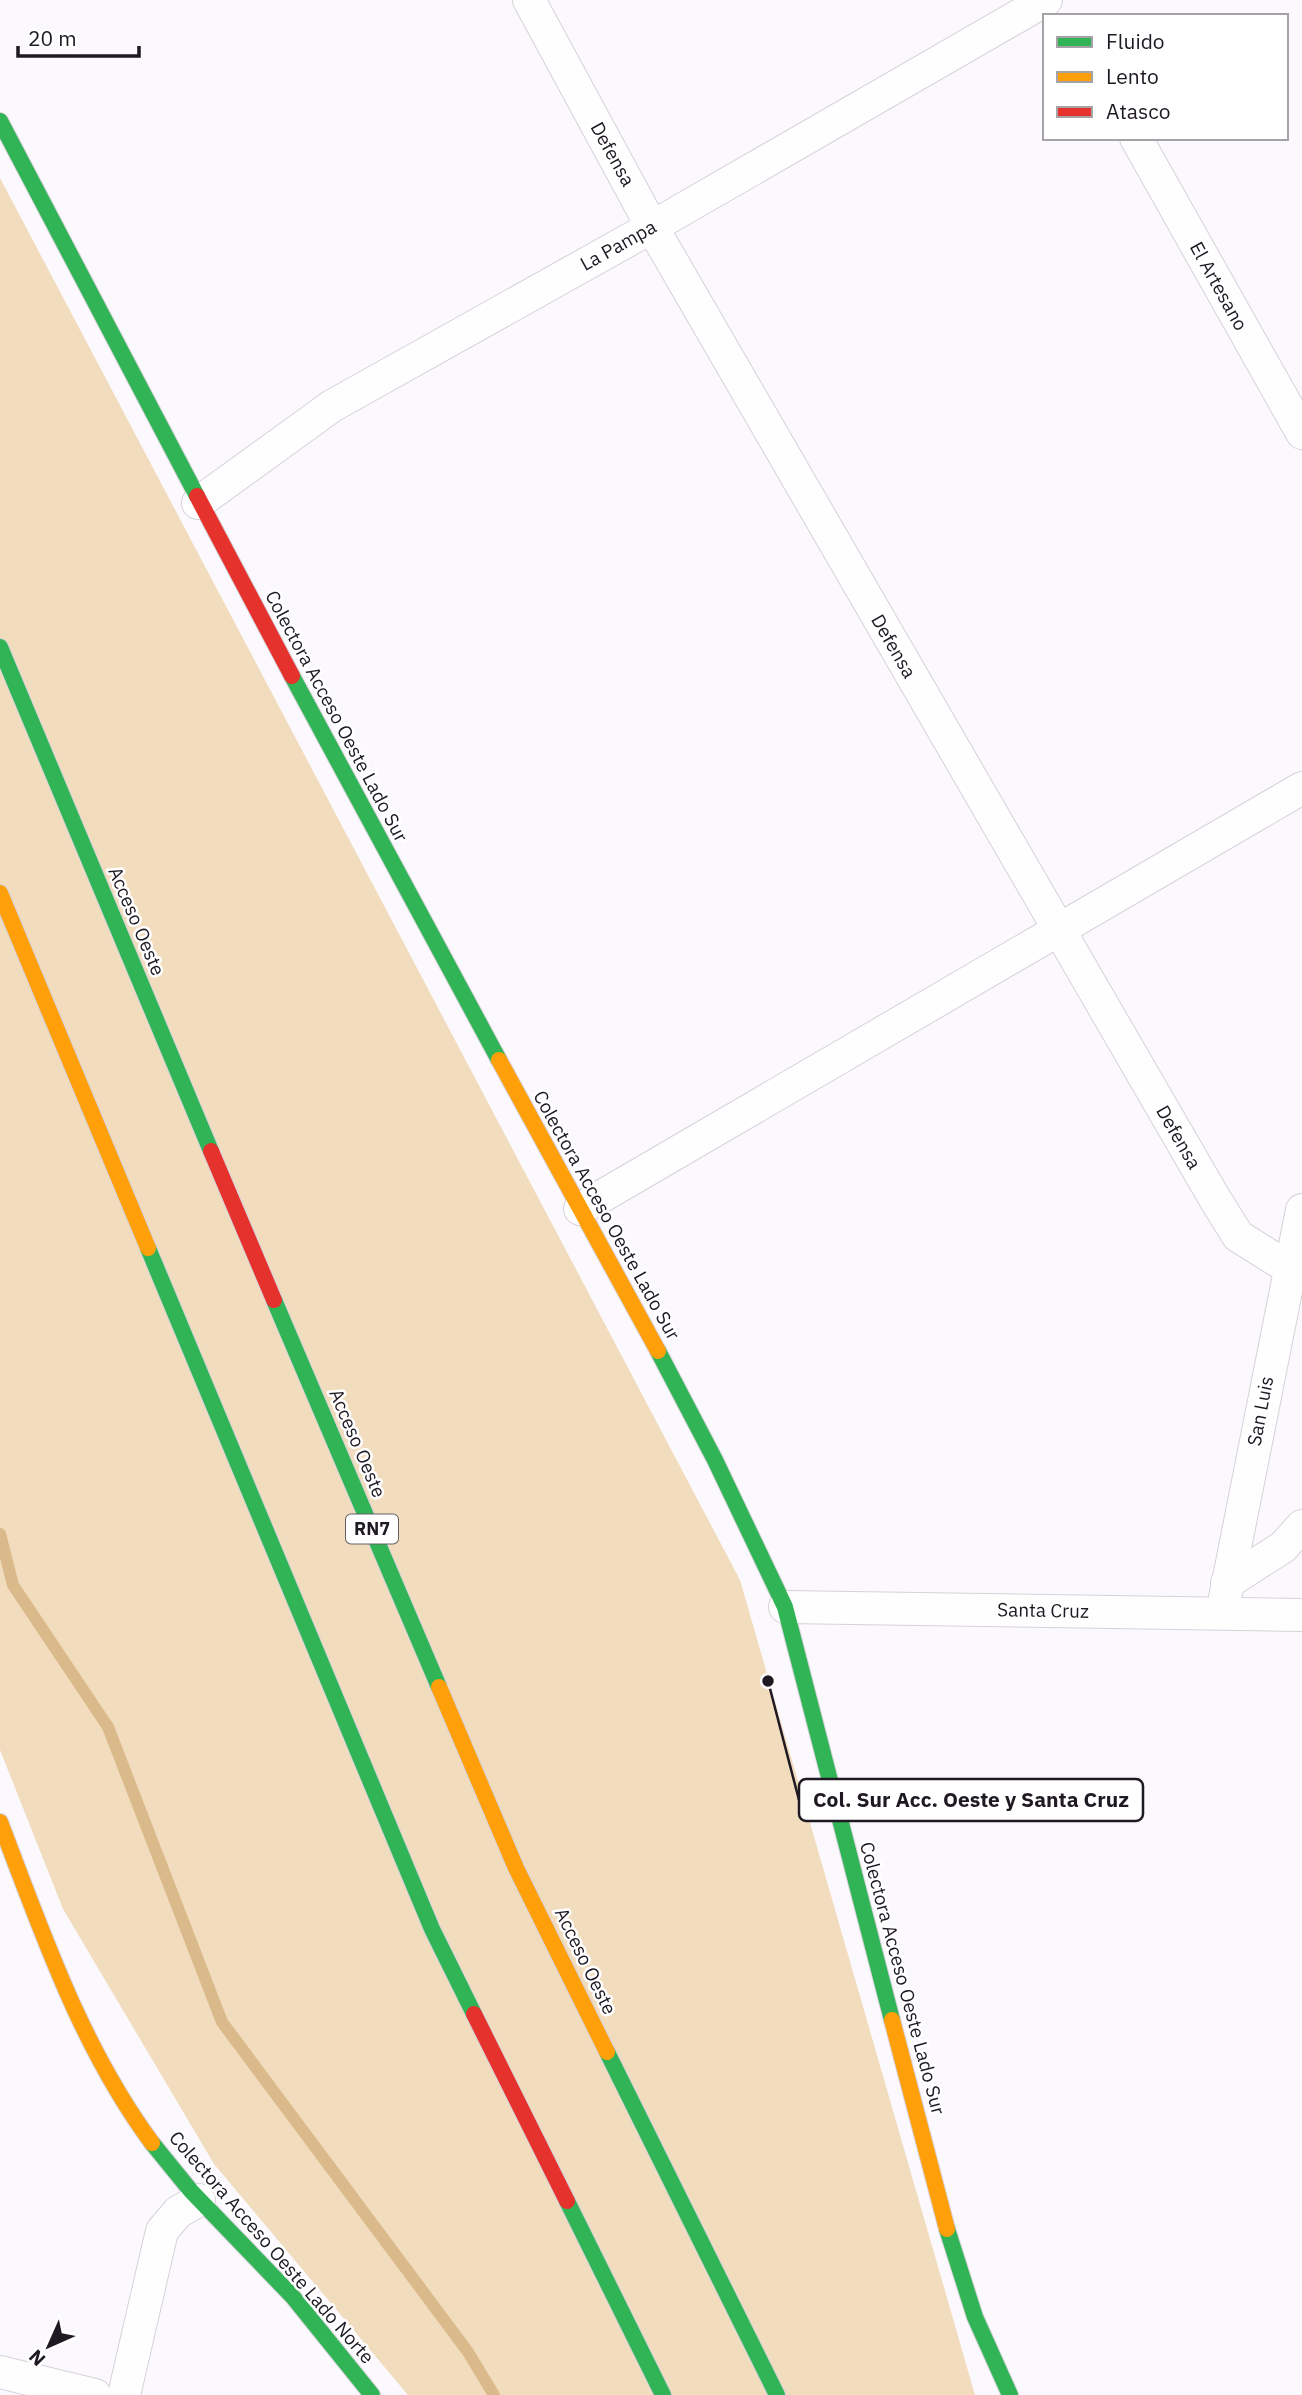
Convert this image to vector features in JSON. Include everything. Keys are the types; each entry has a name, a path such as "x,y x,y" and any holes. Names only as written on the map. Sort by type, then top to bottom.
{"main road":[{"name":"Colectora Acceso Oeste Lado Sur","path":"0,121 198,503 740,1509 785,1606 948,2233 975,2317 1010,2395"},
{"name":"Acceso Oeste","path":"0,647 179,1077 516,1868 777,2395"},
{"path":"0,893 432,1929 663,2395"},
{"name":"Colectora Acceso Oeste Lado Norte","path":"0,1822 60,1978 98,2057 143,2131 199,2200 282,2286 372,2395"}],"street":[{"name":"Defensa","path":"529,0 652,227 1058,931 1238,1236 1289,1268"},
{"name":"La Pampa","path":"198,503 332,406 652,227 1046,0"},
{"name":"El Artesano","path":"1137,140 1302,433"},
{"path":"580,1209 1302,788"},
{"name":"San Luis","path":"1224,1598 1302,1209"},
{"path":"1224,1598 1283,1547 1302,1526"},
{"name":"Santa Cruz","path":"785,1606 1224,1598 1302,1615"},
{"path":"124,2395 162,2231 177,2212 199,2200"},
{"path":"0,2372 95,2395"}],"shaded area":[{"path":"0,178 740,1580 975,2395 408,2395 214,2164 63,1909 0,1750"}],"waterway":[{"path":"0,1534 13,1585 108,1727 222,2022 468,2352 494,2395"}],"traffic: fast":[{"path":"0,121 197,496"},
{"path":"0,647 211,1151"},
{"path":"292,676 499,1060"},
{"path":"148,1248 432,1929 474,2014"},
{"path":"274,1300 439,1687"},
{"path":"658,1351 715,1460 785,1607 892,2020"},
{"path":"607,2052 777,2395"},
{"path":"152,2143 191,2191 293,2297 372,2395"},
{"path":"567,2201 663,2395"},
{"path":"947,2229 975,2317 1010,2395"}],"traffic: slow":[{"path":"0,893 148,1248"},
{"path":"499,1060 658,1351"},
{"path":"439,1687 516,1868 607,2052"},
{"path":"0,1822 65,1988 104,2068 152,2143"},
{"path":"892,2020 947,2229"}],"traffic: jam":[{"path":"197,496 292,676"},
{"path":"211,1151 274,1300"},
{"path":"474,2014 567,2201"}],"place":[{"name":"Col. Sur Acc. Oeste y Santa Cruz","path":"768,1681"}]}
